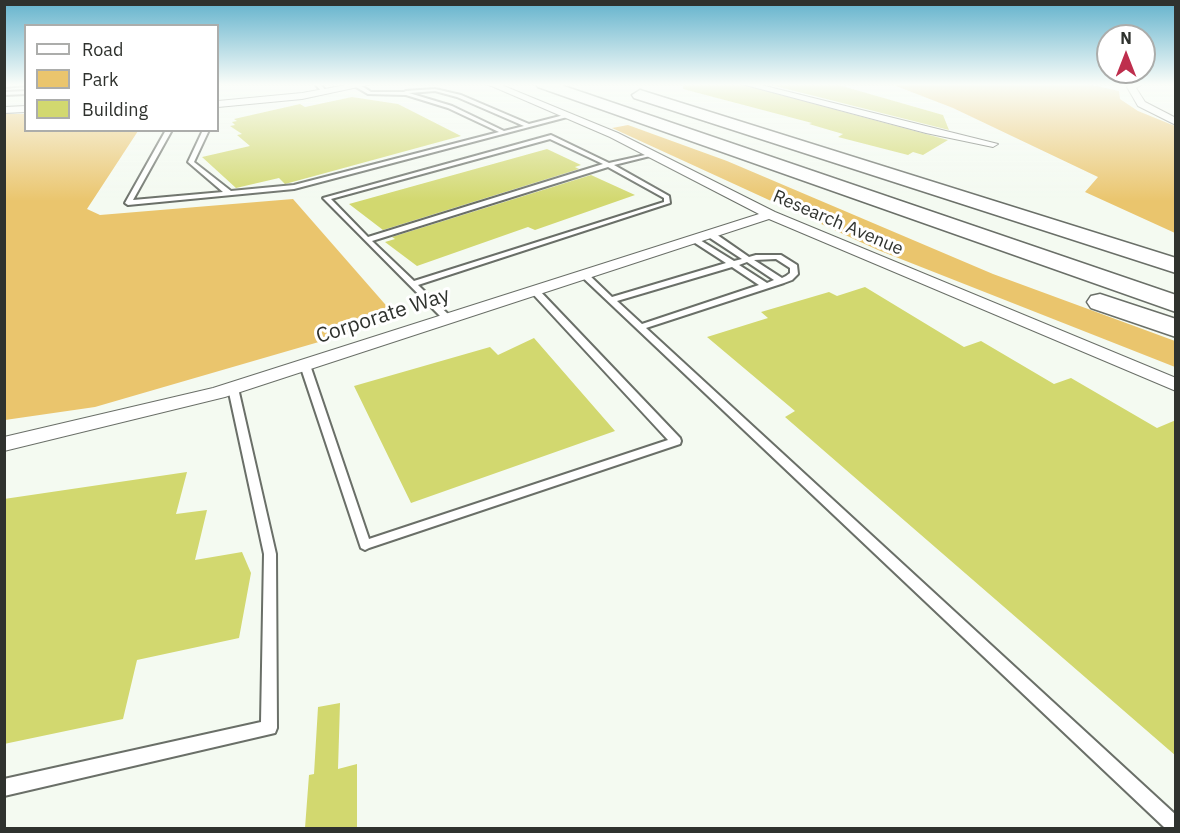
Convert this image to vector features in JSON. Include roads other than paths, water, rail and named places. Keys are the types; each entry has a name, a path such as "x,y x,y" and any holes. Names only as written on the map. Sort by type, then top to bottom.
{"highway":[{"path":"653,123 1176,304"},
{"path":"725,123 1176,266"},
{"path":"693,137 726,155 894,225 1176,329"},
{"path":"977,203 1176,260"}],"street":[{"name":"Research Avenue","path":"583,123 652,154 770,214 1176,384"},
{"path":"906,123 993,144"},
{"name":"Corporate Way","path":"4,444 233,388 770,214"}],"lane":[{"path":"484,123 501,131"},
{"path":"523,123 528,125"},
{"path":"168,132 128,203 294,187 537,123"},
{"path":"205,132 191,162 229,193"},
{"path":"412,284 667,203 668,197 551,137 326,198 367,240 412,284 448,319"},
{"path":"367,240 609,165 652,154"},
{"path":"703,236 781,281"},
{"path":"703,236 732,264 766,286"},
{"path":"611,300 732,264 769,256 786,260 794,267 794,274 781,281 640,327"},
{"path":"584,275 1176,827"},
{"path":"305,365 364,545 676,441 535,291"},
{"path":"4,788 269,728 270,554 233,388"}]}
